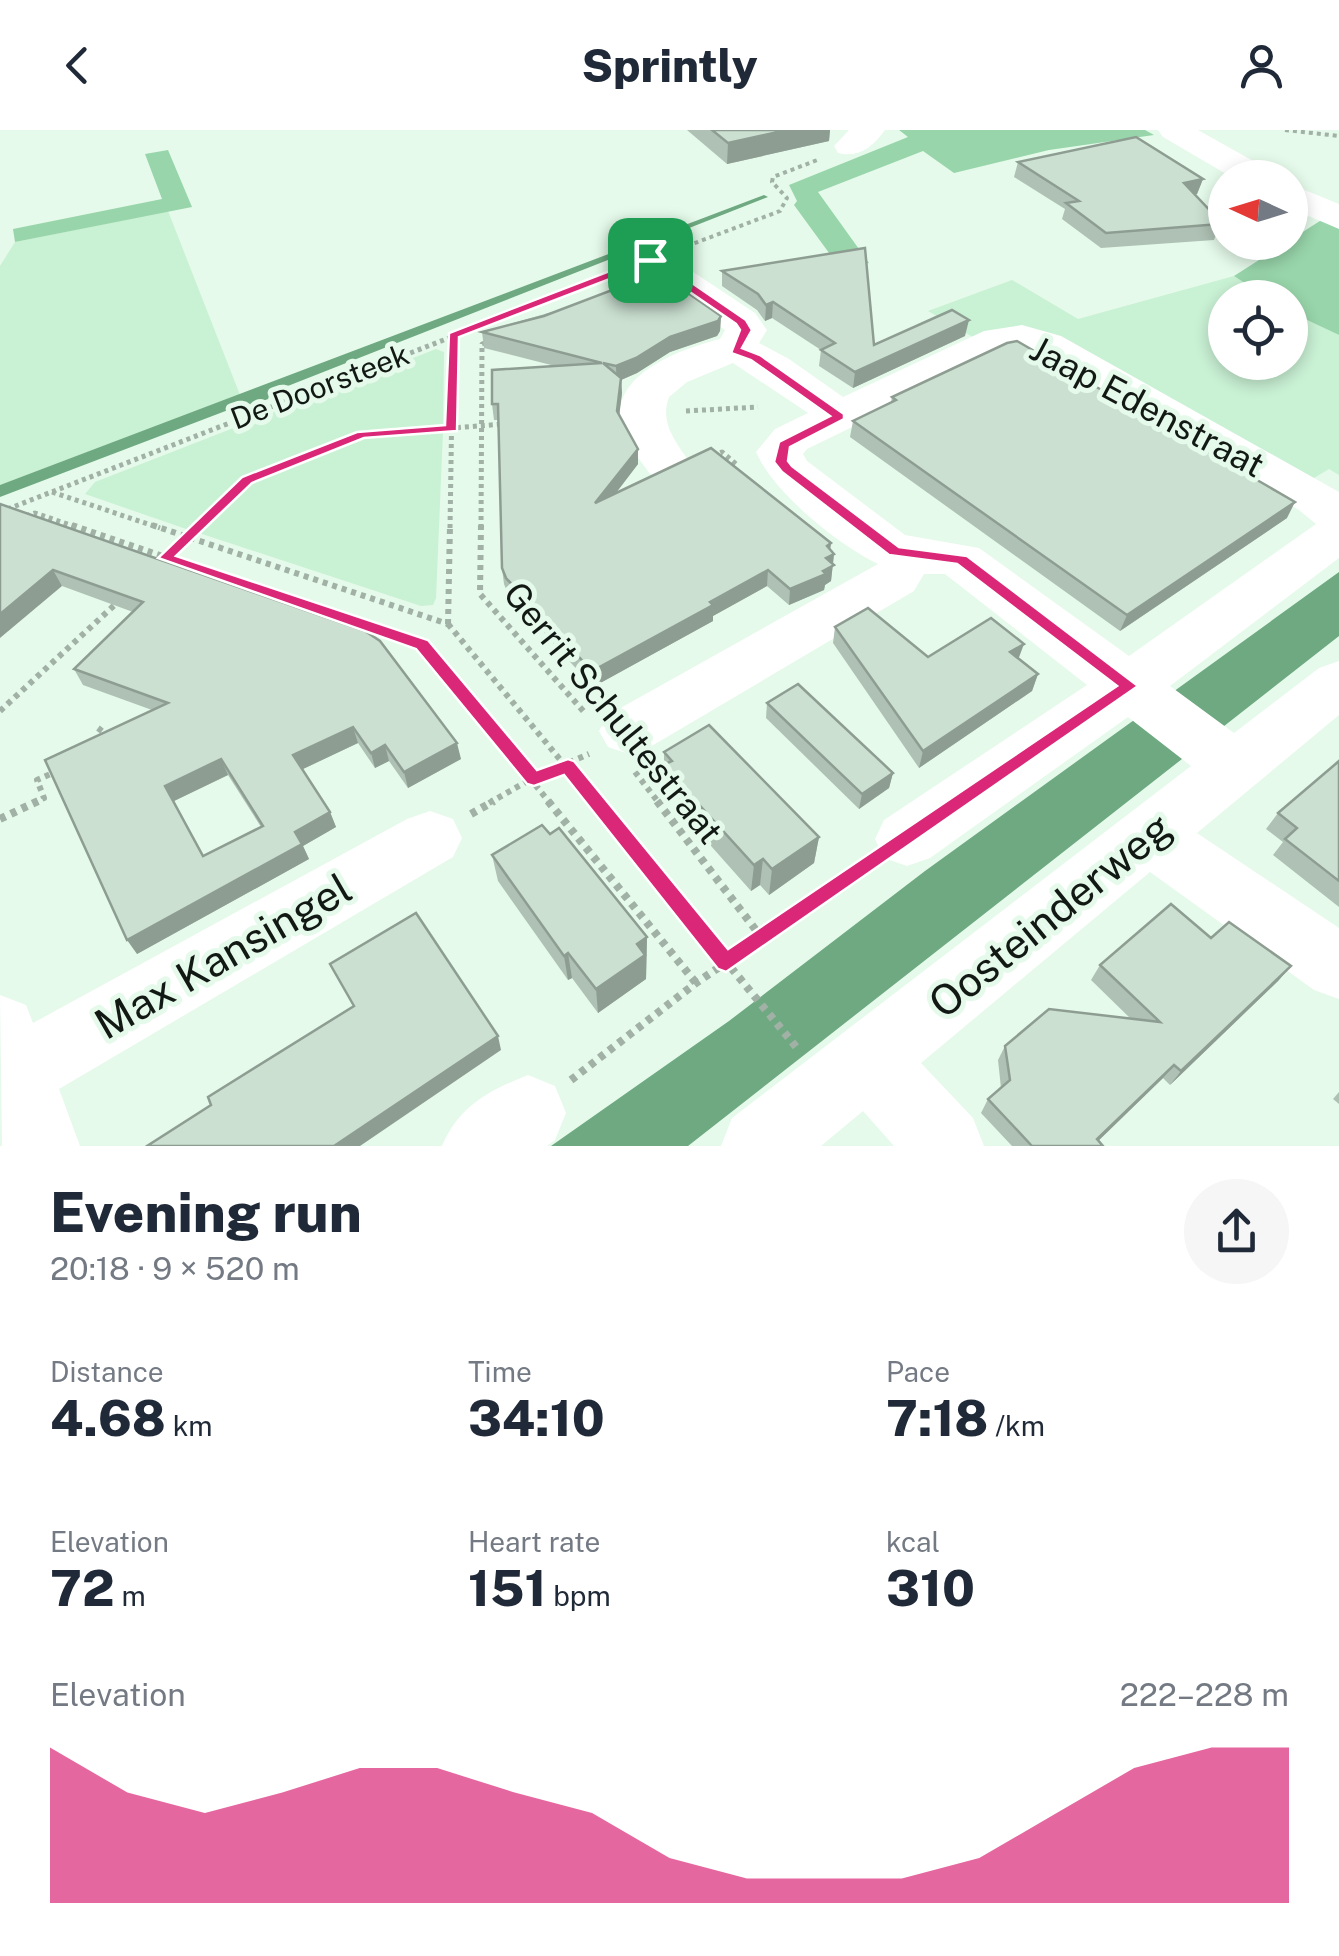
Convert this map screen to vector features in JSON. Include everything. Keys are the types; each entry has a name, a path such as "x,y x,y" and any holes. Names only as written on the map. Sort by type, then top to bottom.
{"street":[{"path":"1174,130 1226,160"},
{"path":"1308,203 1339,218"},
{"path":"650,260 741,322 746,330 735,350"},
{"name":"Jaap Edenstraat","path":"830,410 998,340 1022,337 1046,345 1334,510 1339,517"},
{"path":"667,464 652,445 641,414 648,392 669,373 722,350 756,358 830,410 784,445 780,462 787,469 884,545 908,556 938,554 961,560 1222,756"},
{"path":"907,840 1140,695 1339,533"},
{"path":"620,736 896,578 908,556"},
{"name":"Oosteinderweg","path":"811,1107 1149,836 1222,756 1339,683"},
{"path":"1149,836 1339,967"},
{"name":"Max Kansingel","path":"7,1052 430,838"},
{"path":"7,1052 41,1146"},
{"path":"811,1107 945,1146"}],"path":[{"path":"1285,130 1339,136"},
{"name":"De Doorsteek","path":"0,512 780,211 787,198 772,182 773,177 859,138"},
{"name":"Gerrit Schultestraat","path":"448,624 453,335"},
{"name":"Gerrit Schultestraat","path":"500,338 482,344 480,594 620,736 762,938"},
{"path":"641,414 830,410"},
{"path":"156,566 247,480 362,434 516,424"},
{"path":"667,464 682,469 722,452 762,484 787,469"},
{"path":"52,492 448,624 726,962 749,993 811,1107"},
{"path":"18,520 35,513 422,644 696,983"},
{"path":"0,711 132,588"},
{"path":"98,728 116,741 100,749"},
{"path":"430,838 534,778 568,766 620,736"},
{"path":"0,820 44,798 37,780 69,765"},
{"path":"504,1129 696,983 907,840"}],"shaded area":[{"path":"899,130 1145,130 1154,135 1049,150 954,173 923,151 818,192 869,263 840,268 794,205 797,201 789,185 908,137"},
{"path":"168,150 192,207 15,242 13,229 162,199 145,154"},
{"path":"764,195 768,197 270,393 268,399 243,409 236,407 0,497 0,485"},
{"path":"168,211 240,395 0,485 0,266 15,242"},
{"path":"1323,219 1339,226 1339,335 1308,320 1308,280 1240,280 1234,276 1259,260 1308,260 1308,229"},
{"path":"1012,280 1078,319 1208,283 1208,380 1308,380 1308,320 1339,335 1339,475 1329,469 1309,481 978,340 928,311"},
{"path":"436,349 444,352 443,426 361,432 243,479 189,530 85,494 95,482"},
{"path":"443,431 433,605 421,606 196,532 250,482 363,437"},
{"path":"1339,572 1339,636 688,1146 551,1146 729,1021 925,871"}],"building":[{"path":"712,130 787,130 728,143"},
{"path":"1136,137 1203,179 1184,183 1208,208 1208,225 1106,233 1066,203 1079,201 1018,162"},
{"path":"865,248 874,345 952,310 969,320 855,372 821,350 835,343 773,302 766,305 758,294 722,271"},
{"path":"654,274 657,282 669,280 721,316 718,321 670,337 616,366 603,363 621,378 617,411 638,449 595,503 711,448 831,543 827,546 834,554 826,558 834,565 823,571 826,574 790,589 768,570 592,671 506,578 502,568 498,404 492,404 492,370 602,363 482,332 544,316"},
{"path":"1017,341 1295,502 1127,615 853,421 896,400 892,397"},
{"path":"0,504 365,631 380,641 457,743 404,772 385,745 371,753 353,727 293,755 330,812 295,832 302,844 127,940 45,760 168,703 74,669 143,602 53,570 0,614","holes":["221,759 263,826 203,856 165,786"]},
{"path":"868,608 928,657 991,618 1024,644 1010,652 1038,674 923,751 835,627"},
{"path":"798,684 893,773 862,794 767,703"},
{"path":"709,725 819,837 772,869 763,859 754,865 663,765 672,761 664,752"},
{"path":"1339,761 1339,881 1285,839 1297,828 1278,813"},
{"path":"542,825 550,834 559,828 647,937 637,944 645,955 596,989 568,953 564,956 492,855"},
{"path":"1171,904 1211,938 1229,922 1291,966 1181,1071 1174,1065 1097,1139 1103,1146 1032,1146 988,1099 1010,1080 1005,1046 1049,1009 1160,1022 1100,965"},
{"path":"416,913 498,1036 334,1146 147,1146 211,1105 208,1097 354,1006 330,964"}],"route":[{"path":"650,260 741,322 746,330 735,350 756,358 840,416 784,445 780,462 787,469 895,552 908,556 938,554 961,560 1129,686 726,962 568,766 534,778 422,644 165,558 247,480 362,434 452,428 453,335 650,260"}]}
